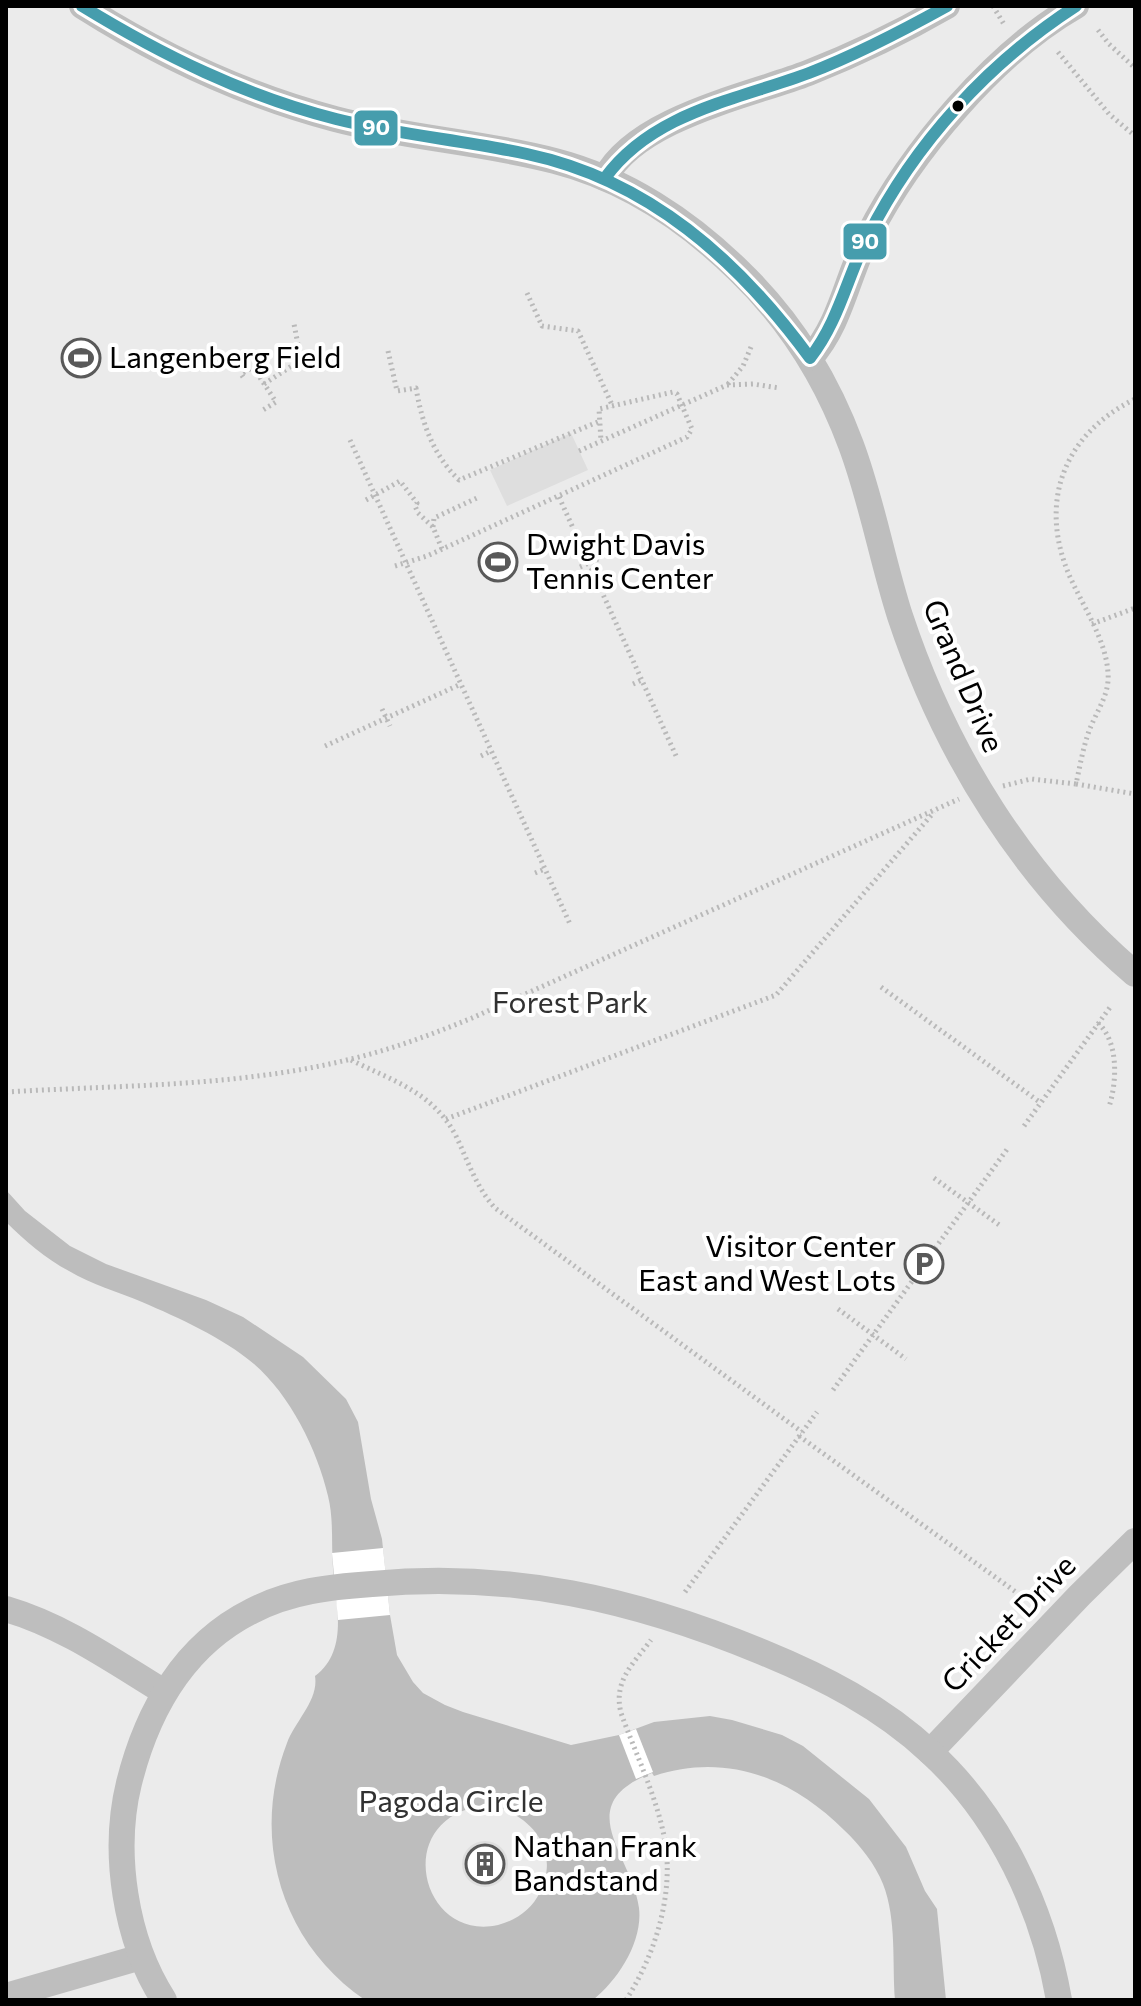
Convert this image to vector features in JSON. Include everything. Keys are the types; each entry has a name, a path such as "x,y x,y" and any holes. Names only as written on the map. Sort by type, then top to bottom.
{"street":[{"name":"Grand Drive","path":"82,6 183,64 234,87 286,105 384,130 554,160 598,175 650,202 712,246 759,293 810,358 834,405 852,448 902,621 928,686 992,812 1022,856 1058,900 1135,974"},
{"path":"598,175 624,152 657,130 822,67 893,36 947,6"},
{"path":"810,358 831,327 867,238 911,165 977,87 1017,49 1076,6"},
{"name":"Cricket Drive","path":"930,1752 1135,1541"},
{"path":"164,2000 141,1957 132,1929 125,1885 125,1800 134,1761 150,1718 164,1692 194,1654 231,1623 275,1600 335,1587 454,1579 531,1586 617,1602 668,1617 743,1644 836,1686 897,1724 930,1752 968,1792 1015,1868 1049,1950 1059,2000"},
{"path":"6,1609 31,1616 67,1633 164,1692"},
{"path":"6,1996 141,1957"}],"path":[{"path":"993,6 1011,38"},
{"path":"1098,30 1135,68"},
{"path":"1058,52 1093,96 1135,136"},
{"path":"527,293 542,326 578,331 613,407"},
{"path":"264,384 301,360 294,324"},
{"path":"727,385 743,366 751,347"},
{"path":"388,351 397,391 416,388 429,436 444,463 459,480 600,421"},
{"path":"243,377 241,374 253,367 276,402 263,410 262,407"},
{"path":"579,451 727,385 753,384 779,388"},
{"path":"395,566 442,549 559,497 687,437 692,429 673,392 599,409 601,441"},
{"path":"1076,784 1085,745 1107,692 1109,677 1107,661 1061,553 1055,506 1065,466 1089,431 1103,418 1135,399"},
{"path":"350,440 570,924"},
{"path":"366,500 400,481 417,503 418,513 433,527 442,549"},
{"path":"433,527 434,518 479,497"},
{"path":"559,497 677,758"},
{"path":"580,567 598,559"},
{"path":"1092,624 1135,608"},
{"path":"633,684 642,680"},
{"path":"325,746 461,684"},
{"path":"649,694 657,690"},
{"path":"466,696 477,691"},
{"path":"382,709 390,726"},
{"path":"481,756 491,751"},
{"path":"1006,785 1031,779 1135,794"},
{"path":"6,1092 214,1080 350,1060 437,1033 472,1018 959,799"},
{"path":"446,1119 776,995 937,808"},
{"path":"535,873 553,858"},
{"path":"881,987 1041,1103"},
{"path":"1024,1126 1111,1006"},
{"path":"1098,1023 1105,1030 1111,1045 1114,1083 1109,1107"},
{"path":"350,1060 419,1092 446,1119 477,1184 495,1208 1027,1600"},
{"path":"928,1258 1008,1148"},
{"path":"934,1178 1002,1227"},
{"path":"833,1390 913,1280"},
{"path":"838,1309 906,1359"},
{"path":"685,1592 817,1412"},
{"path":"628,2000 659,1926 666,1883 666,1845 619,1704 618,1688 651,1640"}],"green space":[{"name":"Forest Park","path":"6,6 1135,6 1135,2000 6,2000"}],"shaded area":[{"path":"6,1190 25,1211 70,1246 106,1264 206,1300 243,1317 303,1357 346,1399 358,1422 371,1499 382,1539 397,1655 423,1693 463,1712 571,1745 619,1735 654,1722 710,1716 732,1720 782,1735 803,1746 869,1799 906,1847 925,1891 937,1909 946,2000 895,2000 892,1927 887,1898 871,1862 844,1830 802,1796 780,1784 756,1774 707,1767 654,1776 652,1773 627,1786 614,1800 610,1816 612,1833 634,1888 639,1921 627,1959 593,2000 365,2000 336,1976 312,1949 294,1919 281,1886 273,1851 272,1815 276,1779 287,1743 310,1702 315,1676 333,1654 338,1626 330,1505 317,1460 300,1424 279,1391 242,1354 185,1322 60,1266 6,1222","holes":["491,1805 530,1826 538,1836 547,1862 546,1877 537,1898 518,1917 498,1925 471,1925 449,1915 434,1897 426,1874 427,1850 438,1829 459,1813"]}],"pier":[{"path":"383,1548 390,1615 338,1620 332,1553"},
{"path":"636,1729 653,1772 636,1779 619,1735"}],"building":[{"path":"571,433 588,470 507,506 490,470"},
{"name":"Nathan Frank Bandstand","path":"485,1841 501,1848 508,1864 501,1880 485,1887 469,1880 462,1864 469,1848"}],"transit line":[{"name":"90","path":"82,6 174,57 269,99 360,125 527,154 571,166 613,183 651,204 721,257 753,288 810,358 828,329 868,236 931,137 984,79 1044,28 1076,6"},
{"name":"90","path":"605,178 625,156 672,123 827,66 947,6"}],"place":[{"name":"Langenberg Field","path":"81,358"},
{"name":"Dwight Davis Tennis Center","path":"498,562"},
{"name":"Visitor Center East and West Lots","path":"924,1264"},
{"name":"Nathan Frank Bandstand","path":"485,1864"}],"park label":[{"name":"Pagoda Circle","path":"451,1802"}]}
